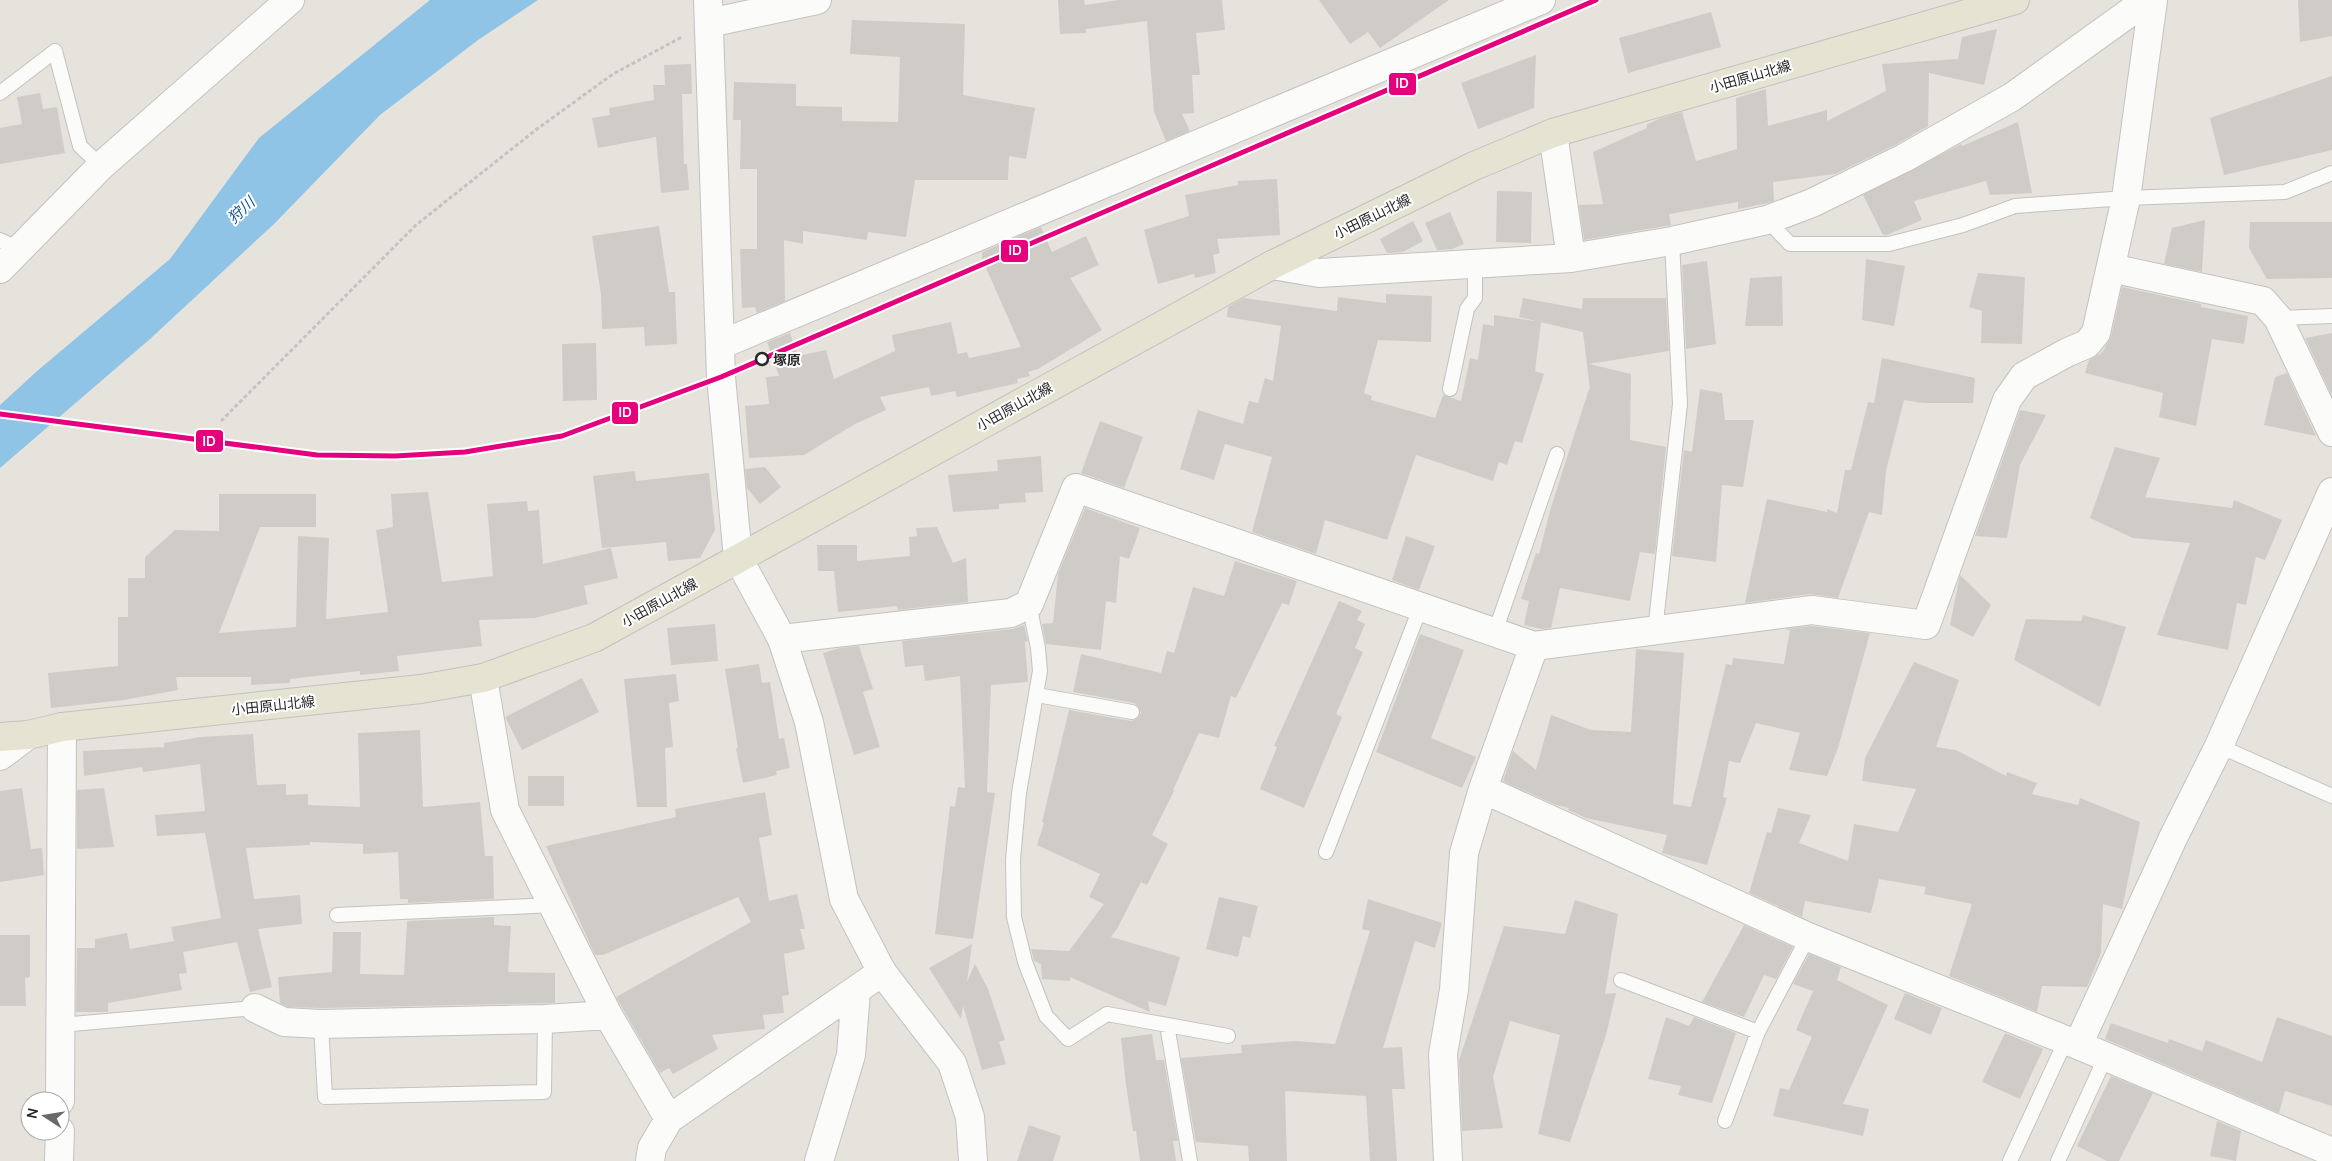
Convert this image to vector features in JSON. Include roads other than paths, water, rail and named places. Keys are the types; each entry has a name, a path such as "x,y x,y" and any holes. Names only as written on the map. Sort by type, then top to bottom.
{"main road":[{"name":"小田原山北線","path":"0,737 28,735 62,727 421,689 483,678 594,638 1272,265 1474,166 1553,133 2015,0"}],"street":[{"path":"0,269 10,245 290,0"},
{"path":"708,11 738,0"},
{"path":"708,11 817,0"},
{"path":"720,345 1541,0"},
{"path":"1272,265 1319,273 1571,258 1672,241 1767,220 1812,203 1904,158 2012,96 2146,0"},
{"path":"782,639 1011,613 1029,604 1076,488 1534,646 1812,610 1926,625 2007,400 2024,376 2068,352 2088,344 2096,333 2126,198 2153,0"},
{"path":"708,11 720,345 738,558 782,639 809,722 844,899 882,972 952,1063 970,1117 973,1161"},
{"path":"1553,133 1571,258"},
{"path":"2111,268 2263,301 2278,318 2332,432"},
{"path":"2072,1042 2219,746 2332,492"},
{"path":"1448,1161 1443,1054 1454,990 1464,852 1482,788 1534,646"},
{"path":"483,678 504,810 608,1014 669,1119"},
{"path":"60,1091 62,727"},
{"path":"0,756 28,735"},
{"path":"1482,788 1808,937 2072,1042 2332,1152"},
{"path":"650,1161 652,1148 669,1119 856,992 882,972"},
{"path":"819,1161 850,1055 856,992"},
{"path":"255,1008 284,1022 321,1024 545,1018 608,1014"},
{"path":"60,1141 60,1161"}],"lane":[{"path":"0,93 56,51 80,146 101,166"},
{"path":"1767,220 1790,244 1889,244 1962,225 2016,206 2126,198 2285,192 2332,173"},
{"path":"1655,631 1680,404 1672,241"},
{"path":"1450,389 1468,309 1475,298 1475,265"},
{"path":"2278,318 2332,316"},
{"path":"1495,632 1557,454"},
{"path":"1029,604 1038,648 1040,671 1019,793 1013,860 1014,917 1025,962 1046,1016 1068,1039 1107,1014 1228,1036"},
{"path":"1326,852 1421,606"},
{"path":"1037,695 1132,712"},
{"path":"2219,746 2332,796"},
{"path":"337,915 554,905"},
{"path":"1725,1122 1758,1032 1808,937"},
{"path":"1621,980 1758,1032"},
{"path":"60,1025 255,1008"},
{"path":"321,1024 324,1097 484,1094 544,1092 545,1018"},
{"path":"1167,1025 1190,1161"},
{"path":"2010,1161 2072,1042"},
{"path":"2058,1161 2106,1056"}],"water":[{"name":"狩川","path":"430,0 538,0 478,40 380,115 274,224 150,339 0,468 0,405 36,372 170,259 259,138"}],"place":[{"name":"塚原","path":"762,359"}]}
